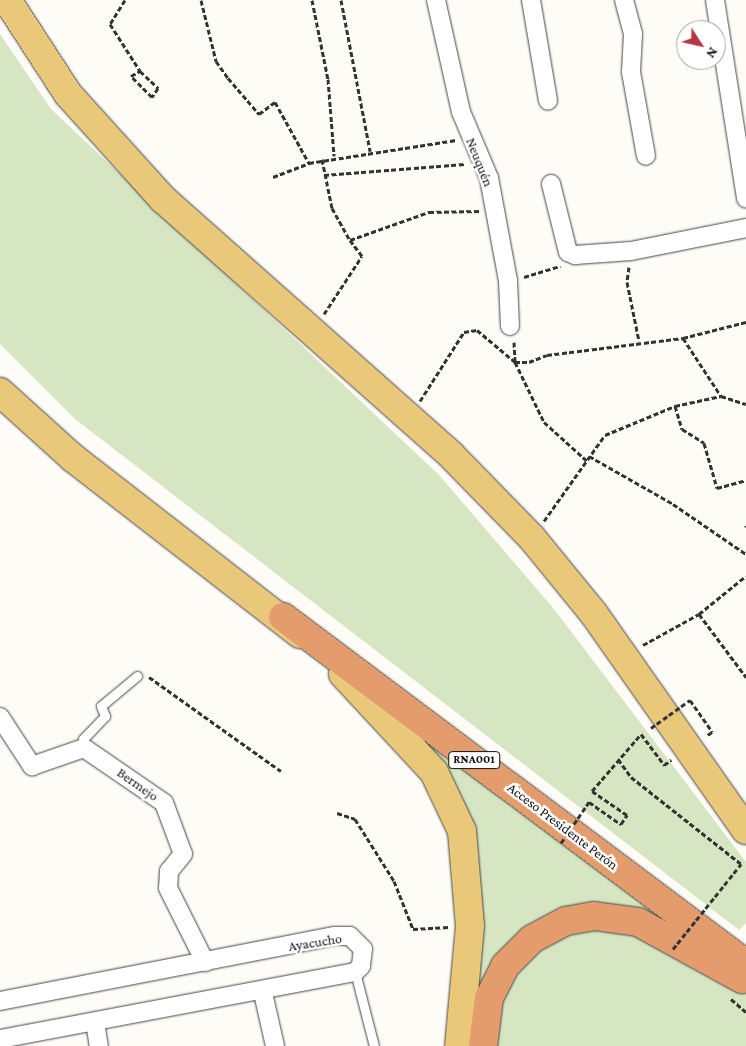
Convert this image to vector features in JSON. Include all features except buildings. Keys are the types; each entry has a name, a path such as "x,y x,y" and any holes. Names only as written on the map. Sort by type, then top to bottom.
{"highway":[{"name":"Acceso Presidente Perón","path":"283,617 746,964"},
{"path":"483,1046 489,998 505,966 532,939 566,921 594,916 638,922 746,982"}],"main road":[{"path":"7,0 43,61 107,140 208,242 409,418 532,538 626,657 746,830"},
{"path":"0,392 73,458 283,617 402,733 445,787 465,846 470,926 459,1046"}],"street":[{"name":"Neuquén","path":"436,0 469,137 483,163 495,211 508,282 510,326"},
{"path":"531,0 548,101"},
{"path":"624,0 633,34 631,72 646,156"},
{"path":"715,0 746,199"},
{"path":"552,184 568,252 575,255 631,252 746,228"},
{"path":"0,717 32,766 84,748"},
{"name":"Bermejo","path":"84,748 156,796 170,814 183,854 169,871 168,888 204,962"},
{"name":"Ayacucho","path":"0,1001 350,936 363,949 361,966 354,972"},
{"path":"0,1039 263,993 354,972"},
{"path":"263,993 275,1046"},
{"path":"95,1022 99,1046"}],"lane":[{"path":"84,748 83,738 105,716 101,706 137,676"},
{"path":"354,972 374,1046"}],"path":[{"path":"126,0 110,24 140,71 158,88 152,97 131,76 140,71"},
{"path":"201,0 212,48 224,73 259,114 275,102 309,163"},
{"path":"312,0 328,79 334,156"},
{"path":"341,0 370,151"},
{"path":"273,177 309,163 334,156 469,137"},
{"path":"312,333 362,256 350,240 332,208 322,159"},
{"path":"324,175 483,163"},
{"path":"350,240 429,212 495,211"},
{"path":"631,252 627,282 639,340"},
{"path":"508,282 550,270 575,255"},
{"path":"515,362 639,340 683,338 746,322"},
{"path":"510,326 518,360 515,362"},
{"path":"409,418 464,332 477,330 515,362 544,422 587,461"},
{"path":"683,338 721,396"},
{"path":"532,538 604,434 674,406 721,396 746,404"},
{"path":"674,406 682,429 704,443 717,488 746,480"},
{"path":"589,456 673,504 746,554"},
{"path":"626,657 699,614 746,576"},
{"path":"699,614 746,677"},
{"path":"137,676 143,673 281,771"},
{"path":"651,728 690,700 712,732"},
{"path":"561,843 589,802 621,824 627,815 592,792 641,734 664,765 672,760"},
{"path":"618,759 631,777 741,864 673,949"},
{"path":"337,813 355,819 394,881 413,929 470,926"}],"green space":[{"path":"0,34 51,109 439,475 554,609 746,862 746,923 739,930 75,419 0,344"},
{"path":"422,730 683,929 556,914 478,1019 478,904 417,737"},
{"path":"618,926 746,991 746,1046 491,1046 506,980 548,937"}]}
